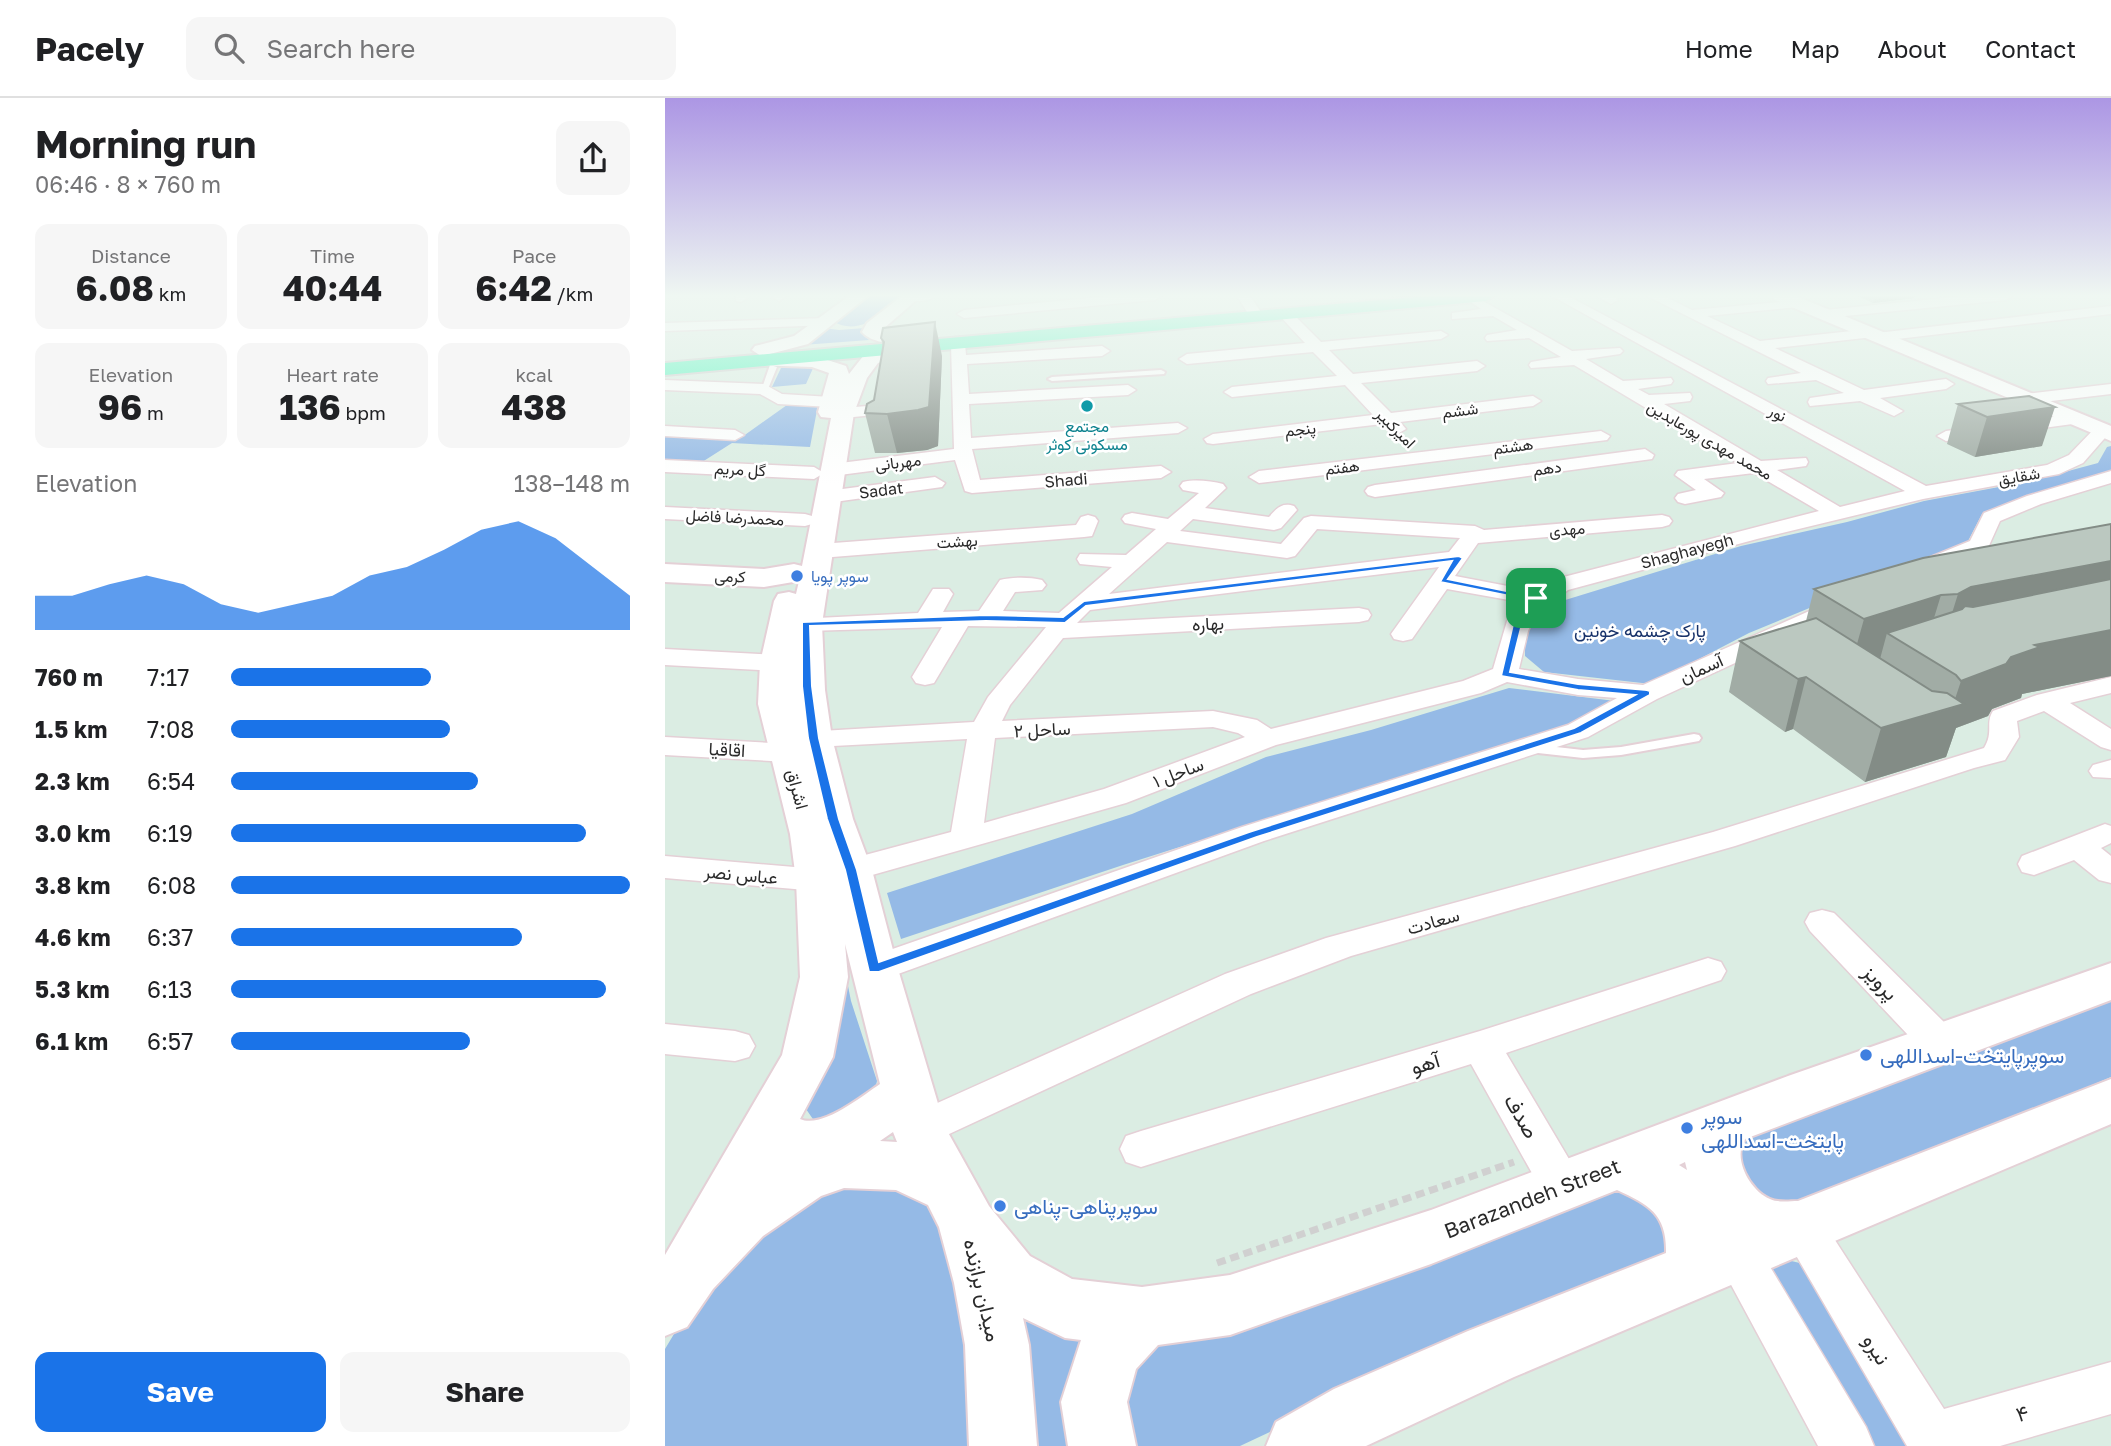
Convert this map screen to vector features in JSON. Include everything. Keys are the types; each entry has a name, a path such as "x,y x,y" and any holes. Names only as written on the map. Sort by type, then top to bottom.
{"main road":[{"path":"665,361 692,359"},
{"path":"759,368 773,359"},
{"path":"665,361 759,368 814,359"},
{"path":"665,369 759,368 813,361 831,365 859,397 875,359"},
{"path":"1932,359 2106,432"},
{"name":"اشراق","path":"801,745 776,704 777,663 811,538 859,397"},
{"name":"اشراق","path":"811,538 807,686 801,745 811,834 834,875 874,969 915,1111 957,1206"},
{"name":"کرمی","path":"665,573 764,578 811,538"},
{"name":"کرمی","path":"665,584 749,588 811,538"},
{"name":"اشراق","path":"678,1288 807,1057 824,977 834,875"},
{"name":"Barazandeh Street","path":"957,1206 1008,1276 1065,1308 1142,1317 1230,1305 1431,1237 1553,1169 1616,1165 1939,1042 2111,981"},
{"path":"1300,1446 1358,1413 1491,1354 1716,1263 1810,1240 2111,1101"},
{"path":"768,1129 801,1146 843,1137 915,1111"},
{"path":"1727,1121 1717,1134 1712,1154 1719,1179 1730,1200 1763,1225 1810,1240"},
{"path":"678,1288 742,1217 801,1179 843,1164 901,1166 957,1206"},
{"path":"1616,1165 1652,1177 1672,1190 1686,1206 1696,1230 1716,1263"},
{"name":"میدان برازنده","path":"957,1206 985,1283 997,1345 1003,1446"},
{"path":"1102,1446 1094,1402 1108,1352 1142,1317"}],"street":[{"path":"950,359 959,400 963,449 1178,428"},
{"name":"امیرکبیر","path":"1329,359 1449,481"},
{"path":"1537,365 1567,359"},
{"name":"محمد مهدی پورعابدین","path":"1573,359 1617,390 1644,401 1838,514"},
{"name":"نور","path":"1675,359 1923,493"},
{"path":"1784,359 1795,364 1819,368 1862,396 1894,411"},
{"path":"1233,392 1476,366"},
{"path":"665,386 759,368"},
{"path":"1774,381 1819,368"},
{"path":"1617,390 1665,381"},
{"path":"959,400 1101,384 1128,390"},
{"path":"1816,402 1946,384"},
{"path":"2027,399 2111,388"},
{"path":"1644,401 1684,397"},
{"name":"ششم","path":"1386,419 1533,401"},
{"name":"پنجم","path":"1213,439 1386,419"},
{"path":"1946,436 2074,419"},
{"path":"1664,430 1734,428"},
{"path":"665,431 734,435"},
{"name":"شقایق","path":"1923,493 2052,470 2076,459 2106,432"},
{"name":"هشتم","path":"1425,457 1601,436"},
{"name":"مهربانی","path":"811,538 963,449"},
{"name":"Shadi","path":"963,449 972,487 1161,472"},
{"name":"دهم","path":"1375,491 1644,455"},
{"name":"هفتم","path":"1259,477 1425,457"},
{"path":"1685,498 1714,493 1685,475 1798,462"},
{"name":"گل مریم","path":"665,466 811,538"},
{"path":"1907,575 1979,545 1991,516 2111,477"},
{"name":"Sadat","path":"811,538 935,483"},
{"path":"966,836 982,732 998,703 1068,618 1216,488 1190,486"},
{"name":"Shaghayegh","path":"1505,674 1518,620 1536,598 1560,585 1751,534 1923,493"},
{"path":"1132,519 1176,524 1274,524 1287,510"},
{"name":"محمدرضا فاضل","path":"665,513 811,538"},
{"name":"مهدی","path":"1176,524 1287,551 1311,522 1344,517 1475,532 1472,537"},
{"name":"بهشت","path":"811,538 1084,531 1088,521"},
{"name":"مهدی","path":"1472,537 1662,521"},
{"path":"1403,634 1472,537"},
{"path":"811,538 927,619 1068,618 1459,558"},
{"path":"1088,559 1130,562"},
{"path":"1443,580 1536,598"},
{"path":"986,618 1008,585 1034,585"},
{"name":"آسمان","path":"874,969 1253,834 1578,731 1647,693 1786,641 1872,591"},
{"path":"927,619 941,594"},
{"name":"بهاره","path":"1068,618 1359,615"},
{"path":"925,677 960,618"},
{"path":"665,657 777,663"},
{"path":"1505,674 1578,687 1647,693"},
{"name":"ساحل ۱","path":"834,875 1115,796 1266,739 1472,687 1505,674"},
{"path":"2047,701 2111,685"},
{"path":"2047,701 2111,741"},
{"name":"سعادت","path":"915,1111 1339,947 1724,839 1965,761 1995,754 2005,737 2003,717 2047,701"},
{"name":"ساحل ۲","path":"801,745 1213,719 1247,726 1266,739"},
{"name":"اقاقیا","path":"665,746 801,745"},
{"path":"2034,864 2091,840 2111,872"},
{"name":"عباس نصر","path":"665,867 834,875"},
{"name":"پرویز","path":"1822,922 1939,1042"},
{"name":"آهو","path":"1141,1149 1481,1046 1708,971"},
{"path":"665,1040 735,1046"},
{"name":"صدف","path":"1481,1046 1553,1169"},
{"name":"نیرو","path":"1810,1240 1935,1442"},
{"path":"1716,1263 1847,1446"},
{"name":"۴","path":"1935,1442 2111,1388"}],"lane":[{"path":"1052,379 1101,384 1161,372"},
{"path":"1524,748 1583,754 1621,751 1694,738"}],"path":[{"path":"1209,1265 1553,1169"}],"green space":[{"path":"814,366 806,384 772,387 781,368"},
{"path":"787,405 818,405 810,447 732,443 699,464 665,462 665,433 742,437"},
{"name":"پارک چشمه خونین","path":"2111,446 2111,471 1982,514 1967,543 1749,633 1651,684 1544,672 1525,656 1525,633 1535,613 1562,601 1741,546 1924,501 2031,481 2098,463 2107,447"},
{"path":"1509,688 1615,701 1566,726 1530,740 1463,757 901,939 887,893 1132,814 1266,757 1371,730"},
{"path":"839,941 851,1001 877,1081 871,1105 819,1128 806,1109"},
{"path":"2111,996 2111,1077 1783,1217 1746,1193 1731,1161 1743,1131"},
{"path":"1619,1182 1660,1198 1671,1265 1289,1423 1240,1446 1126,1446 1118,1401 1131,1355 1163,1337"},
{"path":"819,1187 910,1188 939,1218 955,1275 972,1368 973,1446 665,1446 665,1349 683,1319 769,1222"},
{"path":"1779,1258 1808,1265 1918,1446 1866,1446 1766,1277"},
{"path":"1022,1310 1099,1331 1070,1446 1038,1446"}],"building":[{"path":"881,359 932,359 929,407 887,414 865,413 867,404 874,400"},
{"path":"2029,396 2055,407 1987,417 1958,404"},
{"path":"2111,524 2111,561 1971,587 1958,594 1941,595 1864,619 1814,589 1923,558"},
{"path":"2111,579 2111,630 2035,645 2040,647 2011,657 2006,664 1961,681 1956,675 1887,633 1965,606 1973,607"},
{"path":"1816,618 1932,691 1947,693 1964,704 1881,728 1806,677 1798,679 1740,641"}],"place":[{"name":"مجتمع مسکونی کوثر","path":"1087,406"},
{"name":"سوپر پویا","path":"797,576"},
{"name":"سوپرپایتخت-اسداللهی","path":"1866,1055"},
{"name":"سوپر پایتخت-اسداللهی","path":"1687,1128"},
{"name":"سوپرپناهی-پناهی","path":"1000,1206"}],"route":[{"path":"1459,558 1443,580 1536,598 1518,620 1505,674 1578,687 1647,693 1578,731 1253,834 874,969 851,870 833,819 814,738 807,686 806,624 986,618 1065,620 1084,604 1459,558"}]}
